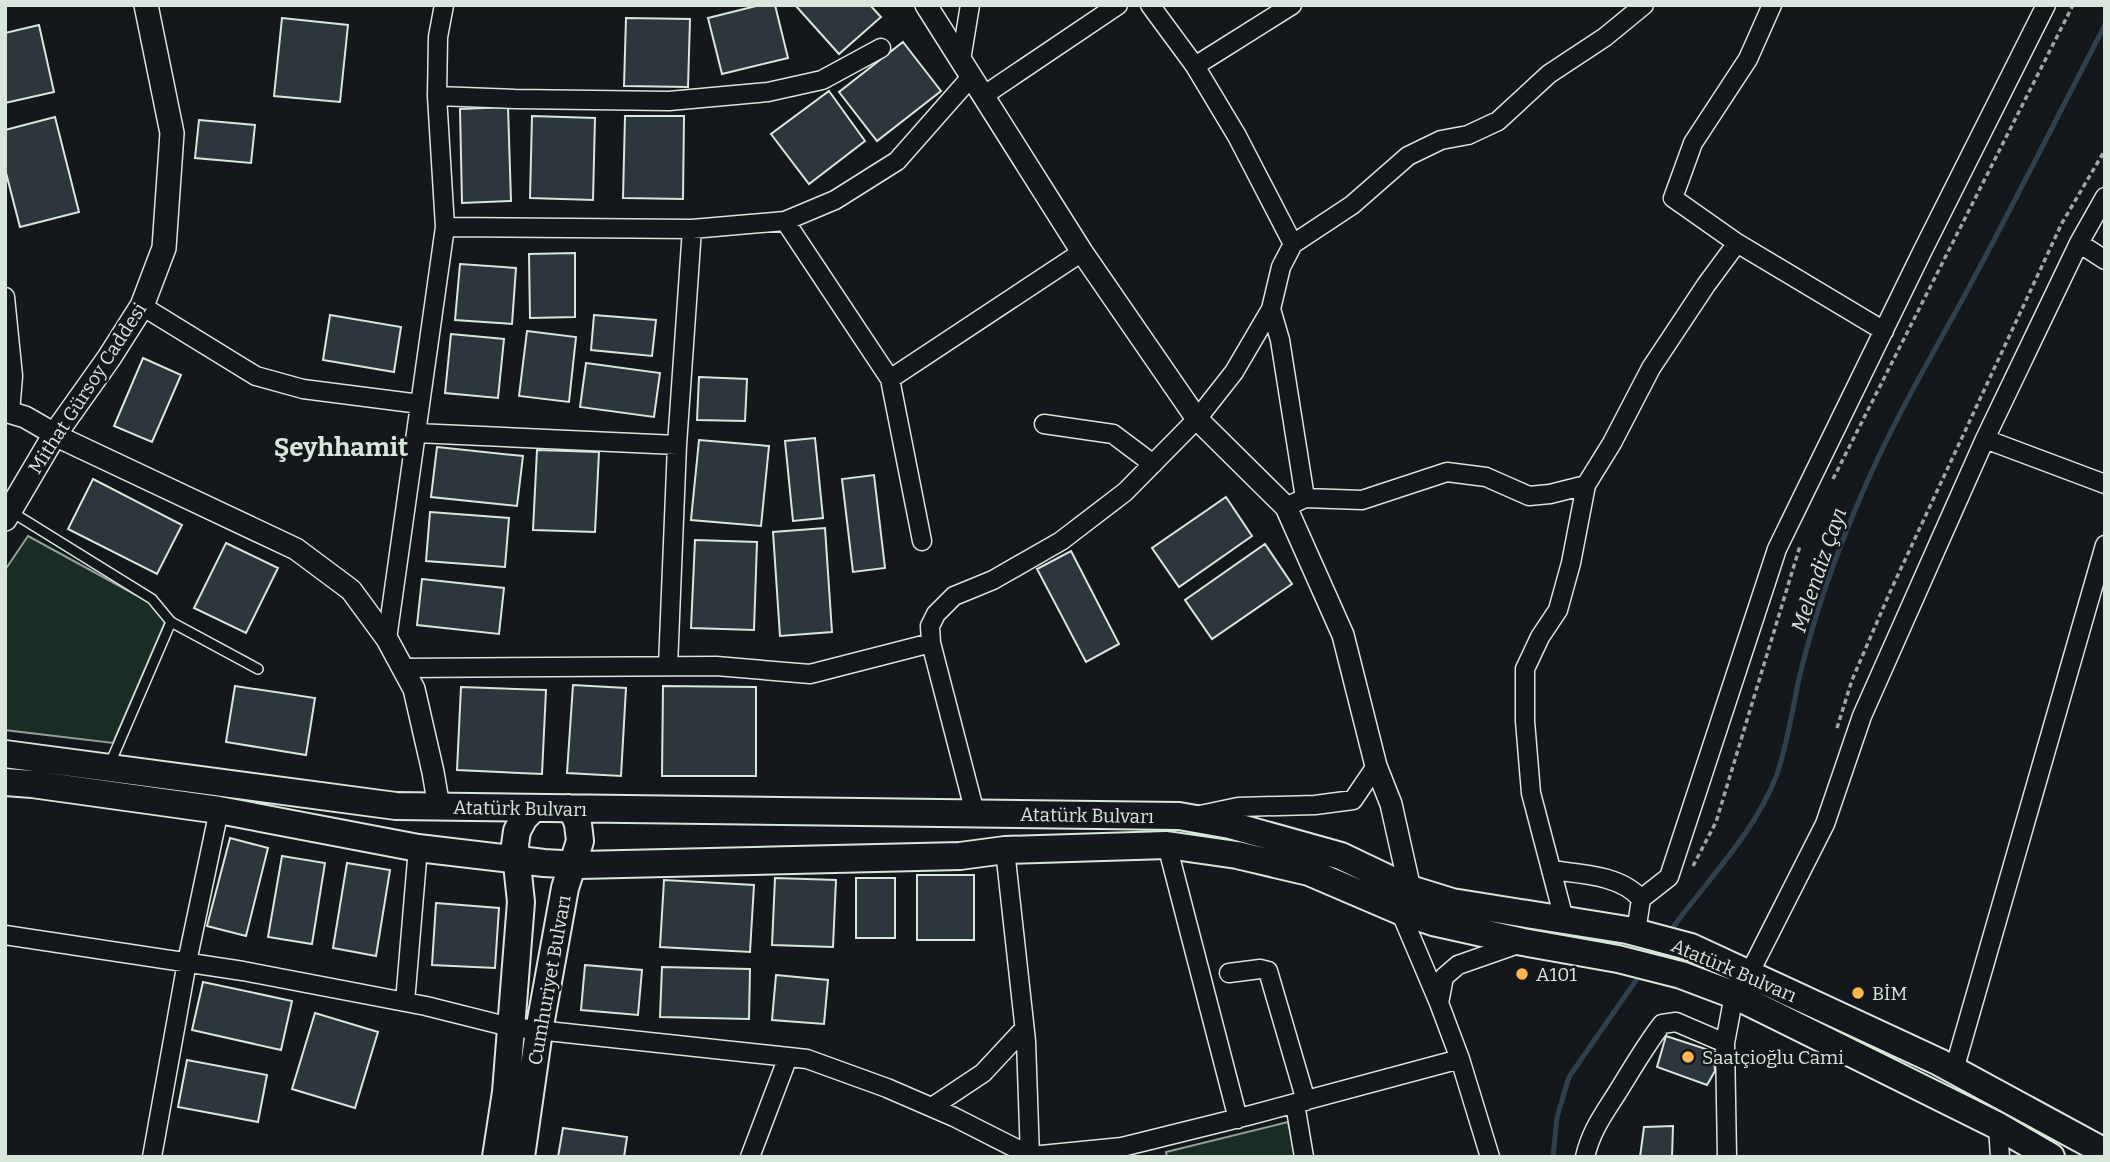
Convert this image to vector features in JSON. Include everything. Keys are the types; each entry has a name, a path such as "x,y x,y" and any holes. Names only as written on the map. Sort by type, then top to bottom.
{"main road":[{"name":"Mithat Gürsoy Caddesi","path":"8,515 55,434 110,358 142,306 164,248 172,133 146,5"},
{"name":"Atatürk Bulvarı","path":"5,754 396,806 975,813 1190,818 1230,825 1341,856 1433,922 1618,959 1681,975 1741,984 1954,1070 2105,1152"},
{"name":"Atatürk Bulvarı","path":"5,782 219,810 418,848 573,865 960,856 1005,850 1167,845 1237,855 1309,872 1405,900 1452,902 1564,919 1632,931 1691,947 1741,984 2051,1157"},
{"name":"Cumhuriyet Bulvarı","path":"496,1157 506,1092 521,902 515,860 517,831 534,808"},
{"name":"Cumhuriyet Bulvarı","path":"521,1157 539,1031 565,888 580,841 575,816 568,808"}],"street":[{"path":"387,639 445,227 437,96 438,37 444,5"},
{"path":"926,5 1082,252 1197,419 1296,502 1362,500 1447,472 1486,477 1529,496 1586,485"},
{"path":"445,227 692,229 785,221 835,200 897,161 966,68 970,5"},
{"path":"983,96 1118,5"},
{"path":"1150,5 1195,66 1237,136 1293,244"},
{"path":"1195,66 1292,5"},
{"path":"975,813 930,643 930,625 936,614 954,596 993,580 1061,541 1125,492 1197,419 1234,372 1271,309 1280,267 1293,244 1352,205 1408,156 1441,140 1468,135 1498,121 1549,74 1605,37 1644,5"},
{"path":"1772,5 1748,59 1693,143 1673,198 1737,243 1884,331"},
{"path":"1632,931 1641,900 1669,877 1777,549 2046,5"},
{"path":"437,96 669,101 768,92 822,80 881,48"},
{"path":"1727,1157 1725,1043 1741,984 1825,824 1862,716 1985,439 2079,243 2105,197"},
{"path":"785,221 890,379 922,541"},
{"path":"668,666 677,444 692,229"},
{"path":"1564,919 1531,793 1525,721 1525,669 1540,637 1558,610 1571,563 1586,485 1612,443 1651,368 1737,243"},
{"path":"2079,243 2105,260"},
{"path":"890,379 1082,252"},
{"path":"5,297 13,376 8,411 296,549 351,590 387,639 414,689 439,807"},
{"path":"142,306 256,376 303,389 420,404"},
{"path":"1271,309 1280,340 1296,502 1343,635 1377,766 1391,804 1405,900 1460,1059 1490,1157"},
{"path":"1044,424 1113,434 1153,464"},
{"path":"416,433 677,444"},
{"path":"1985,439 2105,484"},
{"path":"1954,1070 2099,587 2105,545"},
{"path":"403,668 716,666 810,674 930,643"},
{"path":"1190,818 1238,807 1315,805 1353,800 1377,766"},
{"path":"152,1157 187,962 219,810"},
{"path":"1167,845 1238,1119"},
{"path":"405,1002 418,848"},
{"path":"1005,850 1024,1029 1030,1156"},
{"path":"1551,870 1595,876 1632,889 1641,900"},
{"path":"5,936 187,962 405,1002 510,1027 807,1059 932,1107 1030,1156 1122,1147 1137,1150 1238,1119 1460,1059"},
{"path":"1439,1003 1444,977 1458,965 1523,942"},
{"path":"1229,973 1260,969 1268,971 1300,1102 1304,1157"},
{"path":"1586,1157 1594,1128 1645,1045 1662,1024 1676,1022 1725,1043"},
{"path":"932,1107 983,1073 1024,1029"},
{"path":"750,1157 788,1057"},
{"path":"1998,1126 2000,1157"}],"lane":[{"path":"8,515 152,599 171,622 258,669"},
{"path":"108,768 171,622"}],"path":[{"path":"1832,481 2073,5"},
{"path":"1669,877 1687,877 1716,822 1801,542"}],"green space":[{"path":"28,536 169,613 113,743 5,730 5,570"},
{"path":"1288,1122 1296,1157 1167,1157 1166,1152"}],"building":[{"path":"760,5 775,5 788,58 722,74 708,18"},
{"path":"795,5 870,5 881,17 839,54"},
{"path":"282,18 348,25 340,102 274,96"},
{"path":"626,18 690,19 688,87 624,86"},
{"path":"39,25 54,92 5,103 5,33"},
{"path":"903,42 941,91 877,141 839,92"},
{"path":"829,91 865,141 809,184 771,134"},
{"path":"508,107 511,201 462,203 460,109"},
{"path":"532,116 595,118 593,200 530,198"},
{"path":"625,116 684,116 683,199 623,198"},
{"path":"55,117 79,212 20,227 5,169 5,130"},
{"path":"199,120 255,125 251,163 195,158"},
{"path":"575,253 575,317 530,318 529,254"},
{"path":"460,264 516,268 512,324 455,320"},
{"path":"330,315 401,327 394,372 323,360"},
{"path":"594,315 656,320 652,356 591,350"},
{"path":"527,331 576,337 569,402 519,396"},
{"path":"451,334 504,339 498,398 445,393"},
{"path":"143,358 181,375 152,442 114,426"},
{"path":"586,363 660,373 654,417 580,407"},
{"path":"699,377 747,379 745,421 697,420"},
{"path":"815,438 823,518 793,521 785,441"},
{"path":"699,440 769,446 761,526 691,520"},
{"path":"437,447 523,456 517,506 431,497"},
{"path":"537,450 599,452 595,532 533,530"},
{"path":"874,475 885,568 853,572 842,479"},
{"path":"93,479 182,525 157,574 68,529"},
{"path":"1226,497 1252,536 1179,587 1152,548"},
{"path":"430,512 509,518 505,567 426,561"},
{"path":"825,528 832,632 780,636 773,532"},
{"path":"695,540 757,542 754,630 691,628"},
{"path":"226,543 278,568 246,633 194,608"},
{"path":"1265,544 1292,584 1212,639 1185,600"},
{"path":"1071,551 1119,644 1086,662 1037,569"},
{"path":"422,579 504,588 499,634 417,625"},
{"path":"573,685 626,688 621,776 567,773"},
{"path":"235,686 315,698 306,755 226,742"},
{"path":"663,686 756,687 756,776 662,776"},
{"path":"461,687 546,690 542,774 457,770"},
{"path":"230,838 268,848 246,936 207,926"},
{"path":"282,856 325,863 312,944 268,937"},
{"path":"347,863 390,870 376,956 333,948"},
{"path":"917,875 974,875 974,940 917,940"},
{"path":"775,878 836,880 833,947 772,945"},
{"path":"856,878 895,878 895,938 856,938"},
{"path":"664,880 754,885 750,952 660,947"},
{"path":"436,903 499,908 495,968 432,965"},
{"path":"585,965 642,970 638,1015 581,1010"},
{"path":"662,967 750,969 749,1019 660,1017"},
{"path":"776,975 828,980 824,1024 772,1020"},
{"path":"203,982 292,1001 281,1050 192,1030"},
{"path":"315,1013 378,1032 355,1108 292,1089"},
{"name":"Saatçioğlu Cami","path":"1666,1036 1718,1053 1714,1061 1715,1071 1707,1085 1657,1067"},
{"path":"187,1060 267,1075 258,1122 178,1107"},
{"path":"1673,1126 1672,1157 1640,1157 1644,1127"},
{"path":"563,1128 627,1137 624,1157 558,1157"}],"waterway":[{"name":"Melendiz Çayı","path":"1669,933 1741,839 1766,799 1781,763 1800,674 1816,616 1864,489 1898,418 1998,233 2105,25"},
{"name":"Melendiz Çayı","path":"1553,1157 1557,1117 1569,1077 1641,973"}],"place":[{"name":"A101","path":"1522,974"},
{"name":"BİM","path":"1858,993"},
{"name":"Saatçioğlu Cami","path":"1688,1057"}],"district":[{"name":"Şeyhhamit","path":"341,447"}]}
